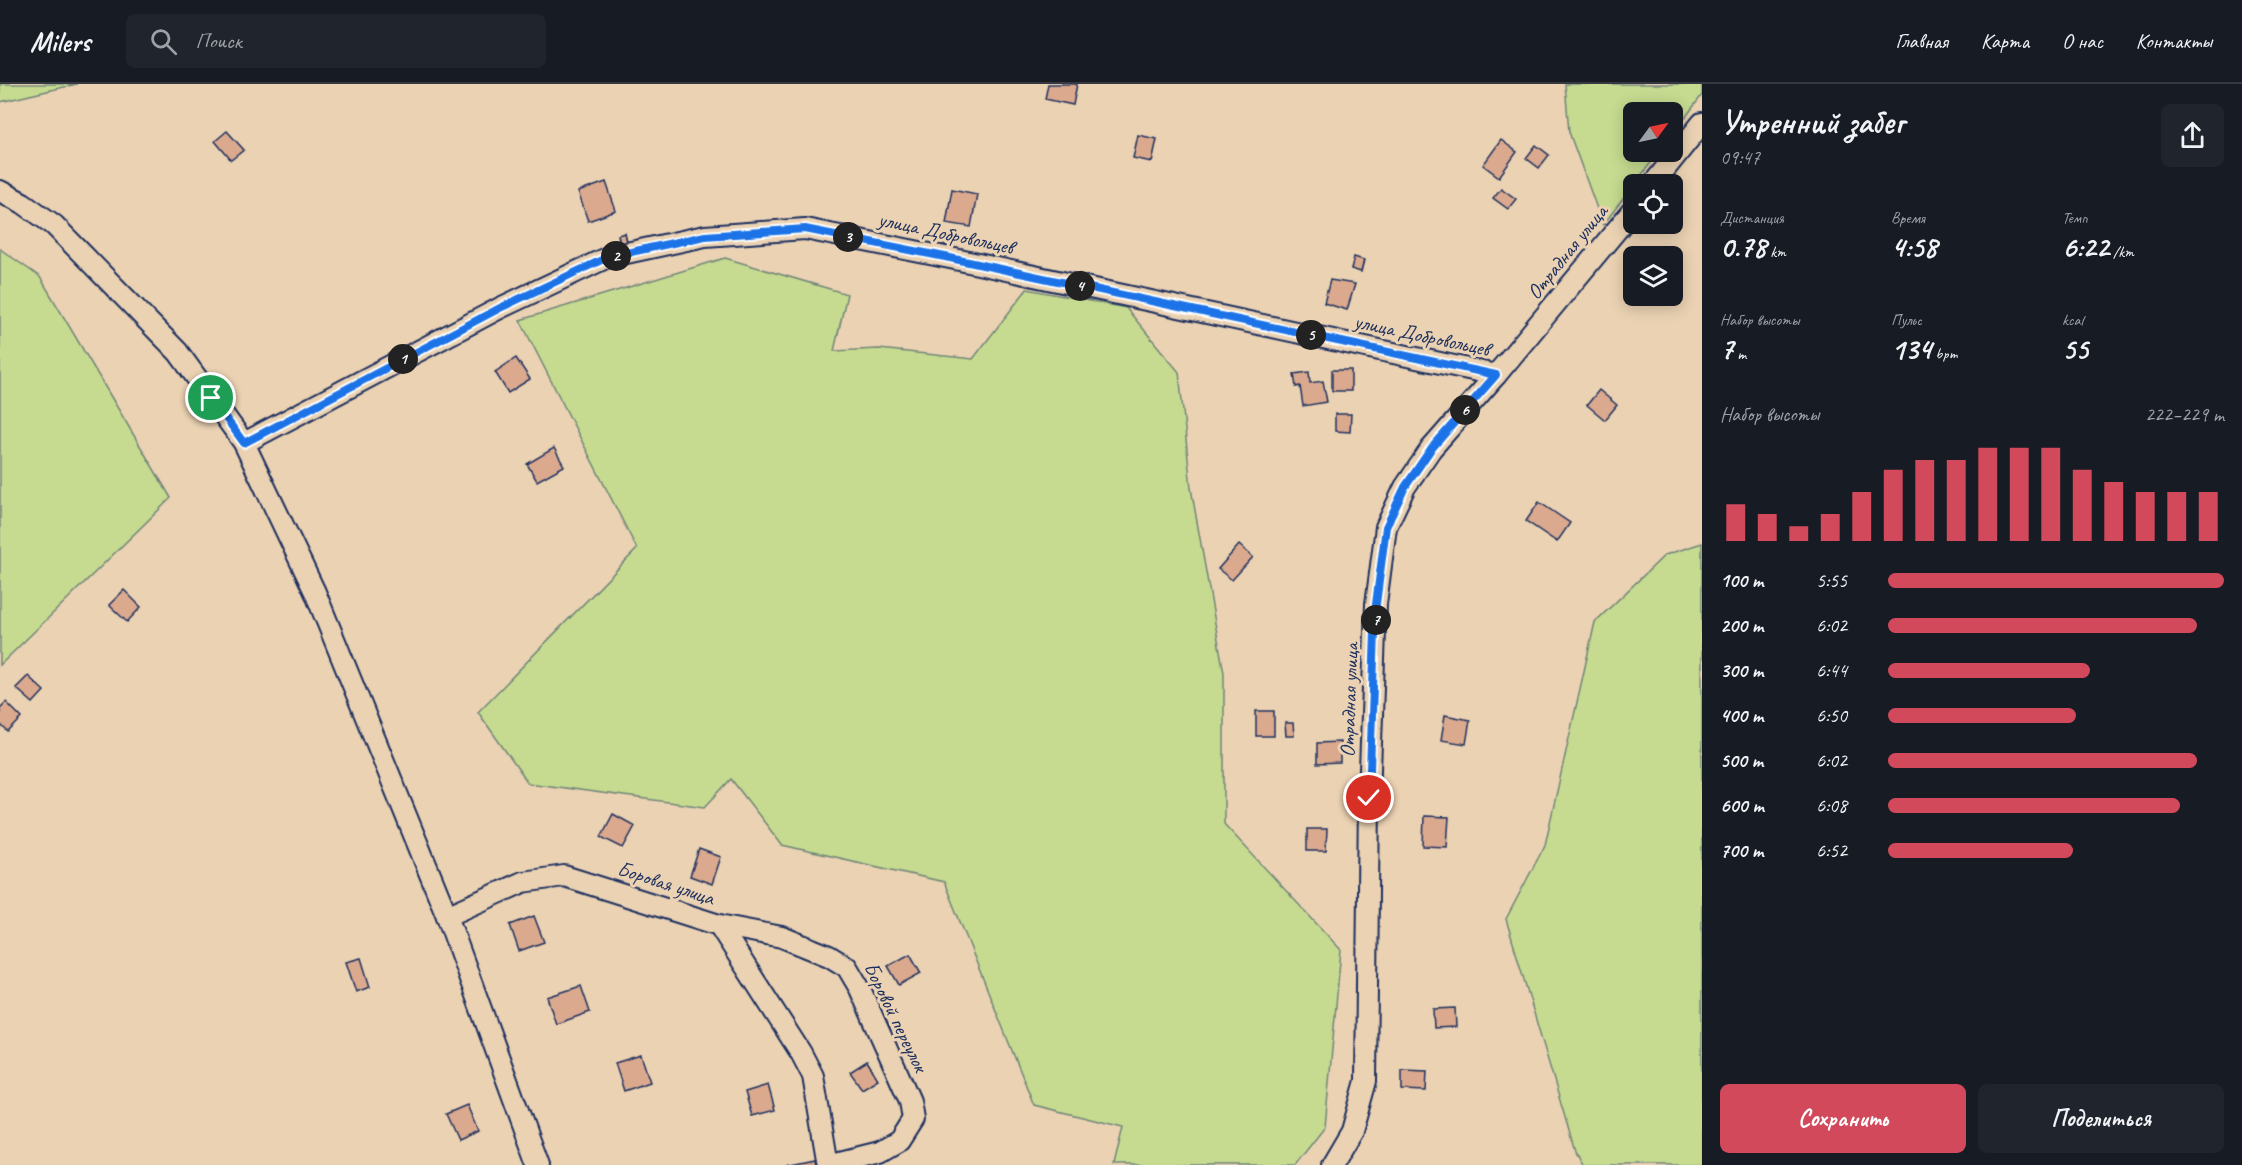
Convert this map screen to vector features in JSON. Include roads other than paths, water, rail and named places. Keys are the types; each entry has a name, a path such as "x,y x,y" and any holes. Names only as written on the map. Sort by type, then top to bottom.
{"street":[{"path":"1661,174 1702,123"},
{"path":"0,191 54,225 178,352 244,443 315,592 447,916 538,1165"},
{"name":"Отрадная улица","path":"1332,1165 1352,1131 1366,1082 1370,786 1376,604 1386,527 1405,487 1431,449 1496,375 1623,221"},
{"name":"улица Добровольцев","path":"244,443 500,308 608,257 705,236 805,229 1496,375"},
{"name":"Боровая улица","path":"447,916 522,882 564,876 719,925 801,1053 813,1076 828,1165"},
{"name":"Боровой переулок","path":"719,925 782,937 829,956 846,967 860,989 910,1101 913,1119 899,1141 880,1152 828,1165"}]}
